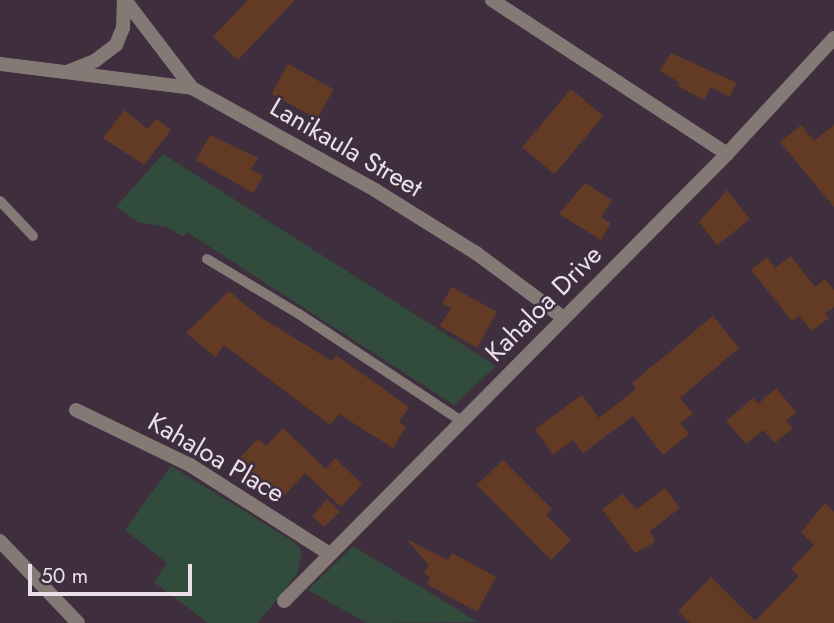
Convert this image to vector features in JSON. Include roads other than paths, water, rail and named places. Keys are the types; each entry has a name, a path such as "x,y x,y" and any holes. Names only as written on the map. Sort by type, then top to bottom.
{"street":[{"path":"64,74 96,61 116,45 124,28 124,0"},
{"name":"Lanikaula Street","path":"124,0 192,88 454,239 564,318"},
{"path":"492,0 727,154"},
{"name":"Kahaloa Drive","path":"284,601 727,154 834,38"},
{"path":"0,64 192,88"},
{"name":"Kahaloa Place","path":"76,410 190,465 328,554"},
{"path":"0,541 78,623"}],"lane":[{"path":"0,201 33,236"},
{"path":"207,259 299,314 461,421"}]}
